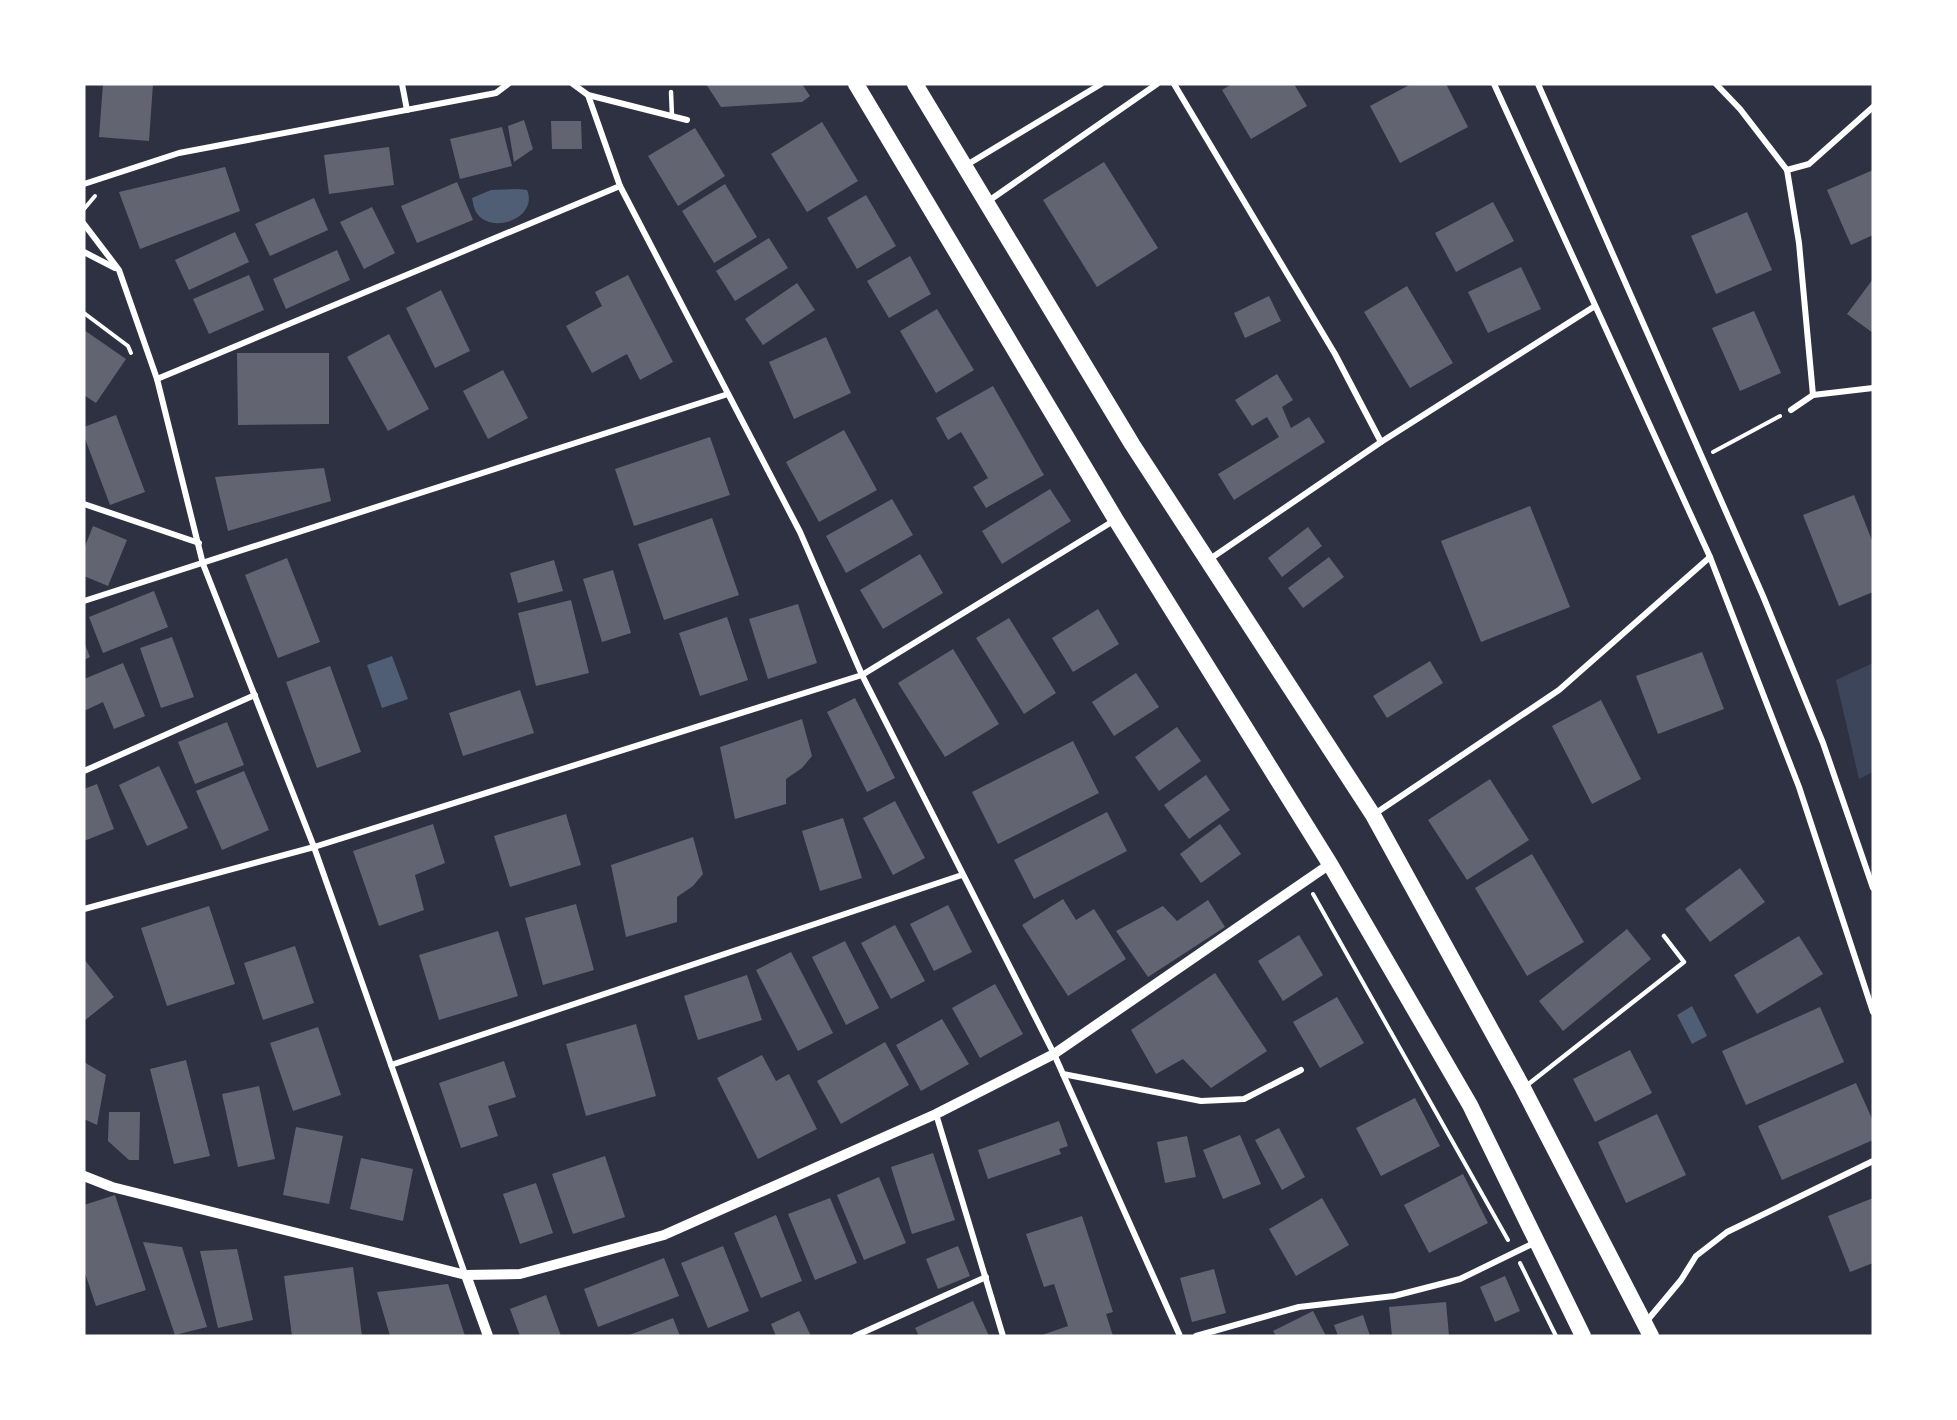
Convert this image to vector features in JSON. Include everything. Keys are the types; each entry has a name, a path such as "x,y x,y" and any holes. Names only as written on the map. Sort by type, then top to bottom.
{"highway":[{"path":"856,84 1116,520 1330,864 1470,1106 1583,1336"},
{"path":"915,84 1132,444 1373,815 1523,1088 1648,1329"}],"street":[{"path":"402,84 407,110"},
{"path":"84,184 179,153 496,93 508,84"},
{"path":"573,84 588,95 687,120"},
{"path":"964,166 1101,84"},
{"path":"986,202 1157,84"},
{"path":"1174,84 1335,354 1381,442"},
{"path":"1494,84 1710,557 1799,788 1873,1012"},
{"path":"1538,84 1823,743 1873,888"},
{"path":"1716,84 1787,170 1799,243 1813,395"},
{"path":"588,95 620,186 800,532 862,675 1054,1054 1180,1336"},
{"path":"1787,170 1809,164 1873,107"},
{"path":"158,379 620,186"},
{"path":"84,224 119,270 158,379 203,564 314,847 488,1336"},
{"path":"84,252 119,270"},
{"path":"1207,561 1381,442 1595,306"},
{"path":"1791,410 1813,395 1873,388"},
{"path":"84,601 728,394"},
{"path":"84,504 199,543"},
{"path":"84,909 314,847 862,675 1116,520"},
{"path":"1373,815 1559,690 1710,557"},
{"path":"84,771 255,695"},
{"path":"84,1176 112,1187 466,1275 520,1274 664,1235 936,1114 1054,1054 1330,864"},
{"path":"391,1065 962,875"},
{"path":"1063,1074 1201,1101 1244,1099 1302,1070"},
{"path":"936,1114 1003,1336"},
{"path":"1648,1329 1696,1256 1727,1232 1873,1161"},
{"path":"1196,1336 1299,1307 1394,1296 1460,1279 1538,1241"},
{"path":"855,1336 986,1277"}],"lane":[{"path":"671,92 672,117"},
{"path":"1523,1088 1684,962 1664,936"}],"path":[{"path":"1702,459 1791,410"},
{"path":"1306,880 1515,1252 1556,1336"}],"shaded area":[{"path":"491,190 527,190 529,200 520,216 501,223 492,223 483,219 475,211 472,198"},
{"path":"392,656 408,699 382,708 367,665"},
{"path":"1873,663 1873,772 1859,779 1836,680"},
{"path":"1692,1006 1707,1036 1692,1044 1677,1015"}],"building":[{"path":"103,84 153,84 149,141 99,137"},
{"path":"706,84 802,84 810,96 802,102 721,107"},
{"path":"1232,84 1294,84 1307,106 1251,139 1222,90"},
{"path":"1411,84 1446,84 1468,127 1400,163 1370,106"},
{"path":"524,120 533,149 514,162 508,126"},
{"path":"551,121 581,121 582,149 552,149"},
{"path":"822,122 858,181 807,212 771,154"},
{"path":"502,127 512,166 460,179 450,139"},
{"path":"695,128 725,176 678,206 648,156"},
{"path":"389,147 394,185 329,194 324,155"},
{"path":"1104,162 1158,248 1097,287 1043,200"},
{"path":"225,167 240,211 140,249 119,192"},
{"path":"1873,170 1873,235 1851,245 1827,190"},
{"path":"457,182 473,220 417,243 401,206"},
{"path":"725,184 757,237 714,263 682,211"},
{"path":"866,195 896,246 857,269 827,218"},
{"path":"314,198 328,230 270,256 255,224"},
{"path":"1493,202 1514,241 1456,272 1435,233"},
{"path":"372,207 395,253 364,269 340,222"},
{"path":"1747,212 1772,270 1716,294 1691,236"},
{"path":"235,232 249,262 189,290 175,260"},
{"path":"769,238 788,268 735,301 716,271"},
{"path":"337,250 350,280 286,309 273,279"},
{"path":"910,256 931,294 889,318 867,281"},
{"path":"1521,267 1541,309 1488,333 1468,292"},
{"path":"249,275 264,310 209,334 193,299"},
{"path":"628,275 673,362 640,380 627,354 592,373 566,326 602,306 595,292"},
{"path":"1873,279 1873,333 1847,314"},
{"path":"797,283 815,310 763,345 745,319"},
{"path":"1407,286 1453,363 1410,388 1364,312"},
{"path":"441,290 470,351 435,368 406,308"},
{"path":"1269,296 1281,321 1245,338 1234,313"},
{"path":"937,309 974,370 936,393 900,331"},
{"path":"1754,311 1781,373 1740,391 1712,328"},
{"path":"84,330 126,359 96,403 84,395"},
{"path":"389,334 429,409 388,431 347,357"},
{"path":"826,337 851,393 794,419 769,362"},
{"path":"237,353 329,353 329,424 238,425"},
{"path":"503,370 528,418 488,439 463,391"},
{"path":"1277,374 1293,400 1282,407 1291,428 1309,417 1325,442 1234,500 1218,474 1279,437 1267,417 1252,426 1235,400"},
{"path":"993,386 1044,475 986,508 973,487 988,478 961,432 948,440 936,418"},
{"path":"116,415 145,492 110,505 84,436 84,427"},
{"path":"844,430 877,490 819,522 786,462"},
{"path":"710,437 730,495 634,526 615,469"},
{"path":"324,468 331,501 228,531 215,477"},
{"path":"1050,489 1071,521 1002,564 982,531"},
{"path":"1854,495 1873,543 1873,592 1839,606 1803,515"},
{"path":"892,499 913,535 846,573 826,536"},
{"path":"1530,506 1570,607 1481,642 1441,541"},
{"path":"712,518 739,595 664,620 638,544"},
{"path":"93,526 127,540 108,586 84,576 84,549"},
{"path":"1308,527 1322,546 1282,577 1268,558"},
{"path":"920,554 943,593 883,629 860,590"},
{"path":"1329,557 1344,577 1303,608 1288,588"},
{"path":"287,558 320,642 278,658 245,575"},
{"path":"554,560 563,591 518,603 510,573"},
{"path":"613,570 631,633 602,642 583,579"},
{"path":"154,591 168,627 103,653 89,617"},
{"path":"571,600 589,673 536,686 518,613"},
{"path":"798,604 817,663 768,679 749,619"},
{"path":"1098,609 1119,644 1073,672 1052,638"},
{"path":"727,617 748,680 700,696 679,633"},
{"path":"1009,618 1056,693 1024,714 976,638"},
{"path":"172,637 194,697 161,708 140,648"},
{"path":"84,642 90,657 84,660"},
{"path":"953,649 999,724 945,757 898,683"},
{"path":"1702,652 1724,709 1658,734 1636,676"},
{"path":"1430,661 1443,683 1387,718 1373,696"},
{"path":"123,663 145,716 114,729 103,702 84,711 84,679"},
{"path":"330,666 361,752 317,768 286,682"},
{"path":"1136,673 1159,707 1114,736 1092,702"},
{"path":"520,690 534,733 463,756 449,713"},
{"path":"855,698 895,778 867,792 827,712"},
{"path":"1601,700 1641,779 1592,804 1552,726"},
{"path":"802,719 812,756 802,768 786,779 786,804 735,819 720,747"},
{"path":"227,722 244,765 195,784 178,742"},
{"path":"1177,727 1201,761 1159,791 1135,757"},
{"path":"1073,741 1099,793 998,844 972,792"},
{"path":"159,766 188,828 147,846 119,785"},
{"path":"244,771 269,830 222,850 196,791"},
{"path":"1206,775 1230,810 1189,839 1164,805"},
{"path":"1490,779 1529,840 1467,880 1428,820"},
{"path":"97,784 114,829 84,841 84,789"},
{"path":"895,801 925,858 893,875 863,818"},
{"path":"1107,812 1127,851 1034,899 1014,860"},
{"path":"566,814 581,865 510,887 494,836"},
{"path":"843,818 862,878 820,891 802,831"},
{"path":"433,824 445,863 415,875 424,910 379,926 353,851"},
{"path":"1220,824 1241,854 1201,883 1180,854"},
{"path":"693,837 703,874 693,886 677,897 677,922 626,937 611,865"},
{"path":"1532,854 1584,942 1527,976 1475,888"},
{"path":"1740,868 1765,902 1710,942 1685,909"},
{"path":"1063,899 1076,920 1094,909 1126,959 1068,996 1022,925"},
{"path":"1208,900 1225,927 1148,977 1116,931 1163,906 1177,921"},
{"path":"576,904 594,970 543,985 525,918"},
{"path":"948,905 972,952 934,971 910,924"},
{"path":"209,906 235,984 167,1006 141,928"},
{"path":"895,925 925,981 891,999 861,943"},
{"path":"1627,929 1651,959 1563,1031 1539,1001"},
{"path":"498,931 518,996 439,1020 419,955"},
{"path":"1299,935 1323,975 1283,1001 1258,961"},
{"path":"1799,936 1823,974 1757,1014 1734,975"},
{"path":"845,941 879,1008 846,1025 812,957"},
{"path":"295,946 314,1003 263,1020 244,963"},
{"path":"791,952 833,1033 798,1051 756,970"},
{"path":"84,959 114,997 84,1021"},
{"path":"1215,973 1267,1051 1211,1088 1183,1059 1156,1074 1131,1030"},
{"path":"747,975 762,1020 698,1040 684,996"},
{"path":"995,984 1023,1034 980,1058 952,1008"},
{"path":"1337,997 1364,1043 1320,1068 1293,1022"},
{"path":"1820,1007 1844,1062 1746,1105 1722,1051"},
{"path":"942,1019 969,1064 921,1091 896,1045"},
{"path":"636,1024 656,1096 586,1116 566,1044"},
{"path":"318,1027 341,1095 293,1111 270,1043"},
{"path":"885,1042 909,1085 841,1124 817,1081"},
{"path":"1630,1050 1652,1093 1595,1122 1573,1079"},
{"path":"762,1055 776,1081 789,1074 817,1129 758,1159 717,1078"},
{"path":"186,1060 210,1156 174,1164 150,1069"},
{"path":"504,1061 516,1097 488,1106 498,1136 461,1148 439,1083"},
{"path":"84,1062 106,1075 97,1125 84,1119"},
{"path":"1856,1083 1873,1121 1873,1140 1782,1180 1758,1126"},
{"path":"259,1086 275,1159 238,1167 222,1094"},
{"path":"1415,1098 1440,1146 1381,1176 1356,1128"},
{"path":"109,1112 140,1112 139,1160 129,1160 108,1141"},
{"path":"1657,1114 1686,1175 1626,1203 1598,1142"},
{"path":"1059,1121 1068,1146 1059,1149 1061,1154 988,1179 978,1150"},
{"path":"296,1127 343,1136 329,1204 283,1195"},
{"path":"1279,1128 1305,1177 1282,1190 1255,1140"},
{"path":"1240,1135 1261,1184 1223,1199 1203,1150"},
{"path":"1187,1136 1196,1177 1165,1183 1157,1142"},
{"path":"933,1153 955,1220 912,1234 891,1167"},
{"path":"605,1156 625,1217 573,1234 552,1174"},
{"path":"361,1158 413,1169 403,1221 350,1209"},
{"path":"1463,1174 1488,1223 1429,1253 1404,1205"},
{"path":"879,1177 906,1243 864,1260 837,1195"},
{"path":"536,1183 553,1233 520,1244 503,1194"},
{"path":"115,1195 146,1290 96,1306 84,1270 84,1205"},
{"path":"830,1198 857,1263 815,1280 788,1214"},
{"path":"1322,1198 1349,1245 1296,1276 1269,1229"},
{"path":"1873,1198 1873,1263 1850,1272 1828,1216"},
{"path":"776,1215 802,1281 761,1298 734,1233"},
{"path":"1082,1216 1113,1312 1106,1314 1113,1336 1039,1336 1068,1326 1054,1284 1044,1287 1026,1234"},
{"path":"143,1242 182,1247 207,1327 175,1335"},
{"path":"723,1246 749,1311 708,1328 681,1263"},
{"path":"958,1246 970,1276 938,1289 926,1259"},
{"path":"237,1249 253,1320 218,1328 200,1251"},
{"path":"664,1258 679,1296 598,1327 584,1289"},
{"path":"353,1267 362,1336 292,1336 284,1276"},
{"path":"1214,1269 1226,1313 1192,1322 1180,1278"},
{"path":"1505,1276 1520,1311 1495,1322 1480,1287"},
{"path":"448,1284 465,1336 390,1336 377,1292"},
{"path":"546,1295 561,1336 520,1336 510,1309"},
{"path":"973,1301 989,1336 919,1336 915,1328"},
{"path":"1446,1302 1449,1336 1392,1336 1389,1307"},
{"path":"799,1311 811,1336 776,1336 771,1324"},
{"path":"1313,1311 1326,1336 1276,1336 1273,1331"},
{"path":"1363,1315 1370,1336 1338,1336 1334,1325"},
{"path":"673,1318 680,1336 627,1336"}]}
